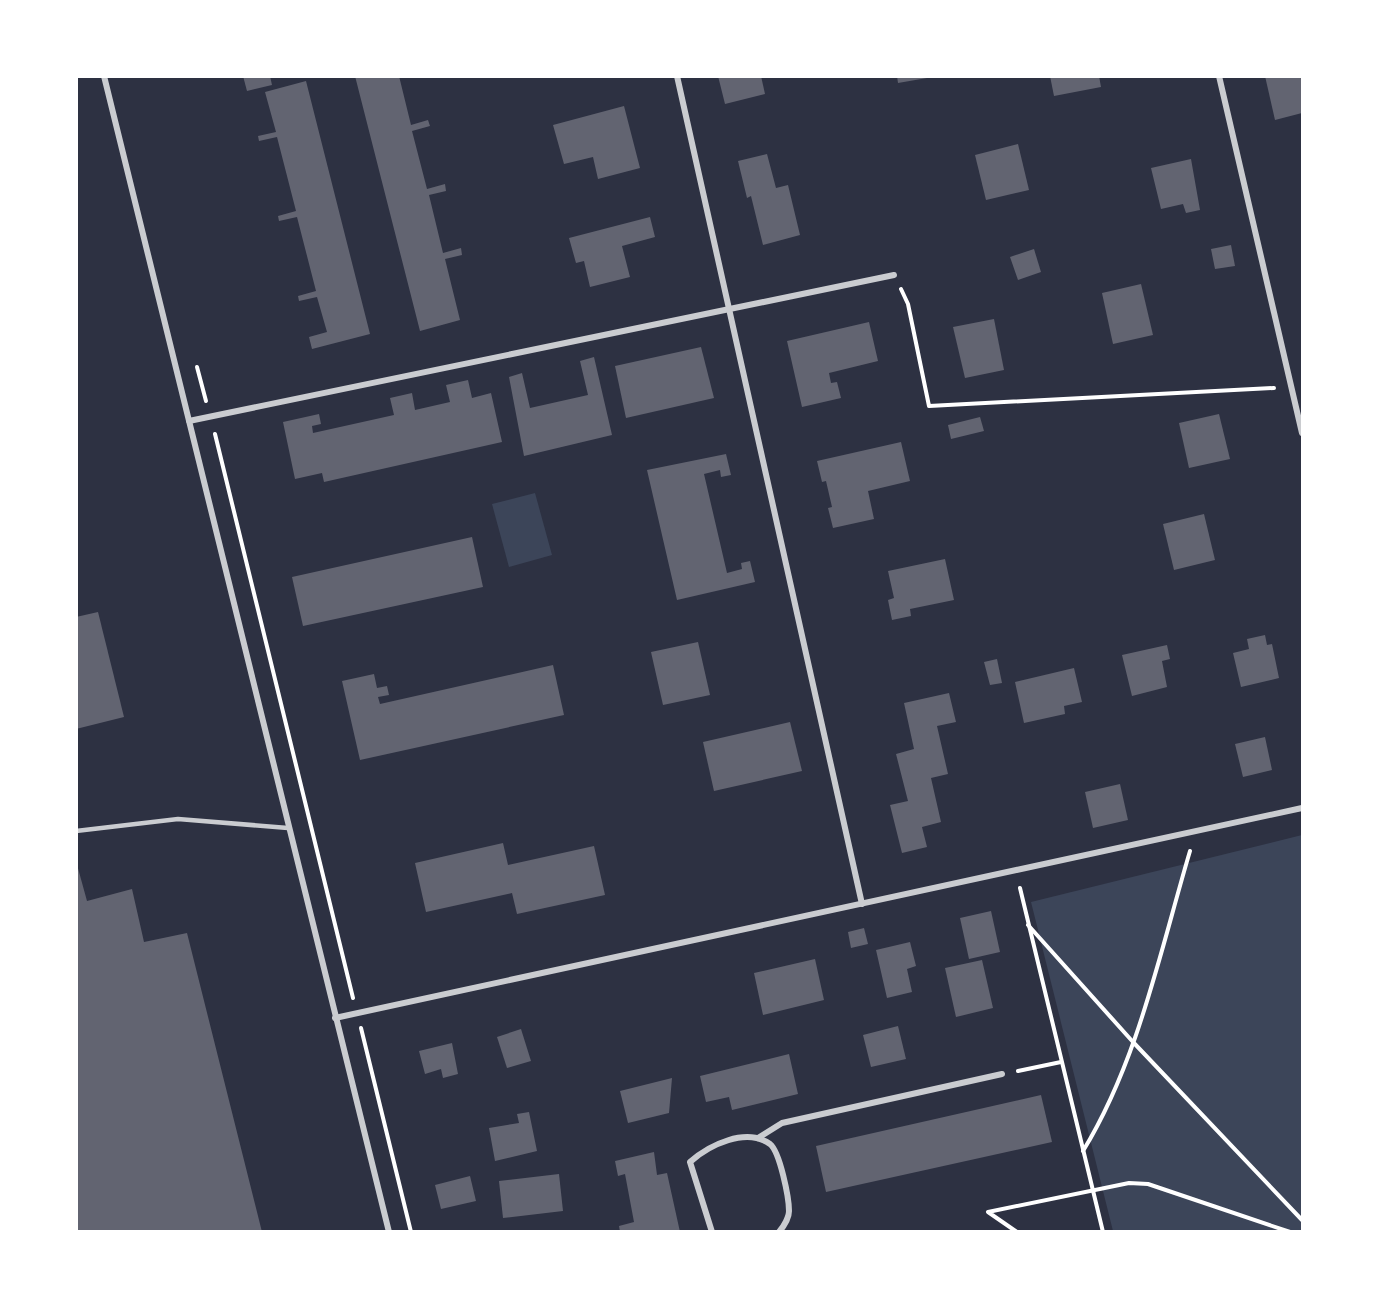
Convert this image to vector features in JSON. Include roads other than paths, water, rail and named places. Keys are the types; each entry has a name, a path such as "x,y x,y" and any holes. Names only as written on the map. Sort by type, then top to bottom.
{"street":[{"path":"104,76 388,1232"},
{"path":"677,76 862,904"},
{"path":"1219,76 1302,433"},
{"path":"189,421 894,275"},
{"path":"335,1018 1302,808"},
{"path":"712,1232 690,1162 705,1149 721,1141 758,1138 782,1123 1002,1074"},
{"path":"758,1138 772,1145 779,1160 789,1212 779,1232"}],"lane":[{"path":"76,831 178,819 288,828"}]}
